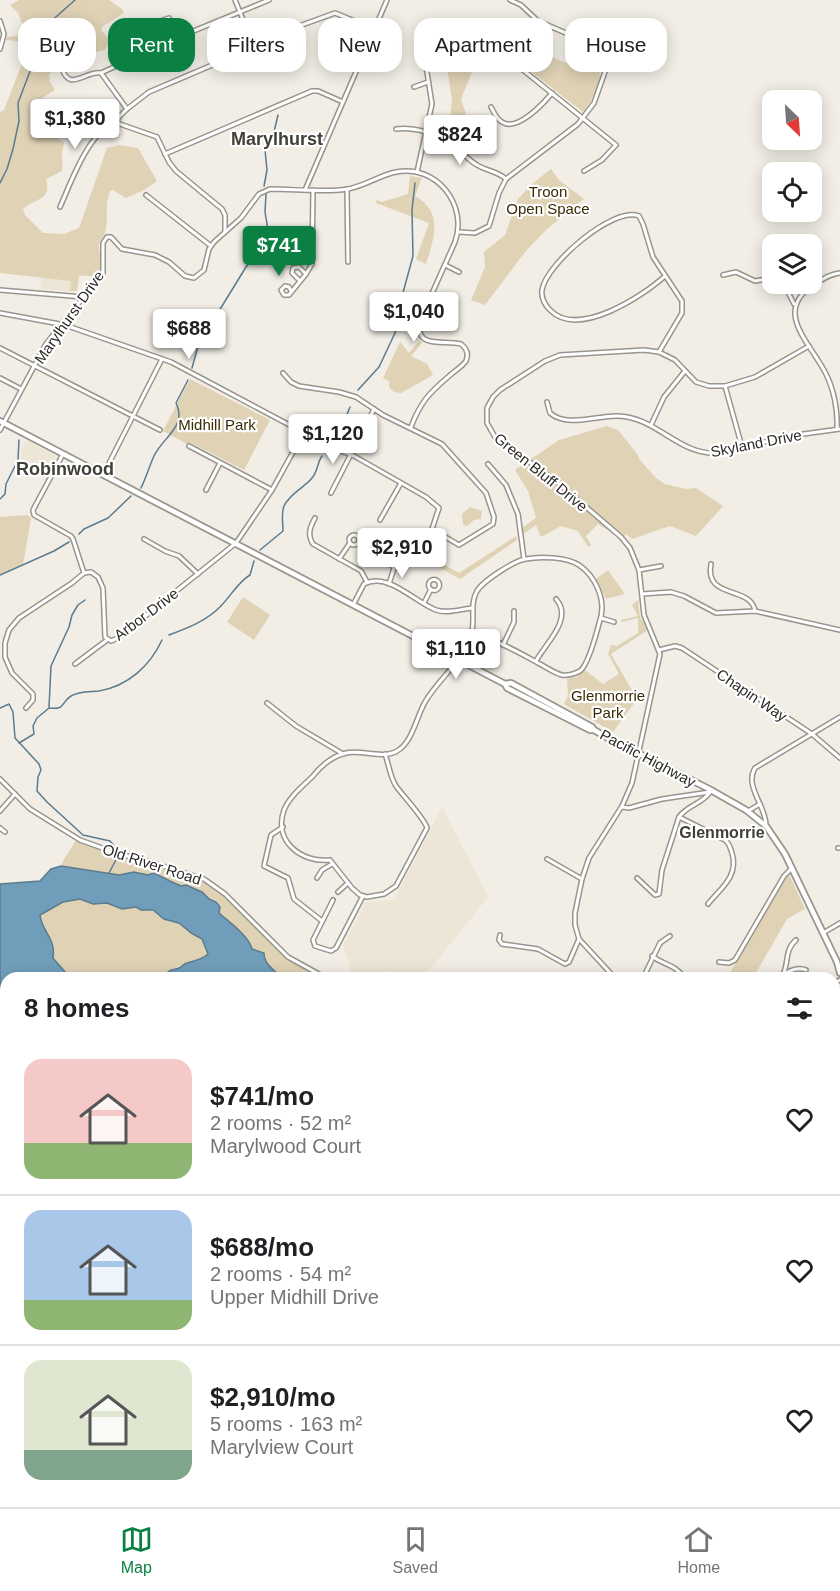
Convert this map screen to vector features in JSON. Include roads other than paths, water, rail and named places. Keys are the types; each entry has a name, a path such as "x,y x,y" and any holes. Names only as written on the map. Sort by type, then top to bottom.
{"main road":[{"name":"Pacific Highway","path":"2,422 505,684 511,683 703,787 708,792 711,791 748,811 766,826 778,842 838,964"}],"street":[{"path":"235,0 243,18"},
{"path":"195,31 269,0"},
{"path":"379,18 387,0"},
{"path":"459,232 475,233 489,226 499,193 506,179 572,130 583,118 594,103 606,69 603,55 598,48 534,18 521,5 510,0"},
{"path":"521,5 523,0"},
{"path":"321,18 335,13 347,18"},
{"path":"0,21 4,36 0,49"},
{"path":"411,427 427,396 463,364 467,357 466,350 461,344 428,341 423,337 419,325 459,232 457,209 448,192 436,181 417,172 432,104 425,60 434,31 511,63 616,145 604,158 584,171"},
{"path":"117,123 118,118 127,109 149,92 207,67"},
{"path":"64,72 69,79 75,80 108,70"},
{"path":"305,189 356,72"},
{"path":"101,73 127,109"},
{"path":"414,87 428,82"},
{"path":"165,154 308,92 318,91 343,102"},
{"path":"491,107 499,120 506,124 513,124 538,108 552,93"},
{"path":"60,207 93,140 113,123 117,123 155,136 176,171 222,209 225,215 225,232"},
{"path":"396,129 403,128 425,133 447,141 471,162 499,173 506,179"},
{"name":"Marylhurst Drive","path":"0,430 2,422 46,344 103,273 103,243 107,237 111,237 125,250 152,254 167,261 189,278 196,277 203,272 211,246 241,218 256,196 262,192 270,189 347,189 397,172 417,172"},
{"path":"291,291 306,274 313,257 313,189"},
{"path":"347,189 348,262"},
{"path":"146,195 211,246"},
{"path":"665,276 647,292 628,303 603,314 585,318 570,319 558,316 546,306 542,298 543,284 570,250 598,228 625,215 635,215 641,219 653,257 681,297 683,309 659,352 675,360 699,383 725,386 754,377 809,346"},
{"path":"445,265 459,272"},
{"path":"300,281 292,273 293,268 298,267 306,274"},
{"path":"739,272 740,267"},
{"path":"723,275 739,272 755,281 762,280"},
{"path":"795,306 805,290 827,276 840,273"},
{"path":"0,290 83,297"},
{"path":"788,294 795,306 796,323 830,385 838,429"},
{"path":"427,305 443,313"},
{"path":"0,313 60,324 162,359 334,449 351,454 440,508 432,530 456,545 462,545 491,526 494,520 486,493 452,452 438,441 374,409 350,394 297,385 283,373"},
{"path":"0,348 160,430"},
{"name":"Green Bluff Drive","path":"659,352 556,356 500,390 491,399 486,416 489,428 495,437 554,479 621,537 632,551 639,570 644,615 659,650"},
{"path":"103,475 162,359"},
{"path":"651,425 664,397 685,371"},
{"path":"0,378 21,390"},
{"path":"725,386 742,447"},
{"name":"Skyland Drive","path":"547,402 550,413 561,419 616,416 635,419 701,452 718,453 806,433 838,429"},
{"path":"331,493 374,409"},
{"name":"Arbor Drive","path":"84,573 95,574 101,584 104,596 104,634 107,640 118,638 236,543 272,490 303,433"},
{"path":"189,446 272,490"},
{"path":"26,708 33,700 33,694 12,673 5,657 5,643 9,630 19,618 84,573 74,539 34,514 33,510 63,454"},
{"path":"206,490 220,462"},
{"path":"488,464 506,484 518,514 524,558"},
{"path":"380,520 401,483"},
{"path":"315,518 310,532 311,542 315,547 361,571 368,582"},
{"path":"144,539 179,556 198,574"},
{"path":"339,559 350,543"},
{"path":"385,754 392,779 414,811 424,820 427,828 393,890 379,896 363,896 356,892 330,860 310,860 293,850 283,827 283,815 291,798 321,767 343,754 385,754 396,752 404,746 426,700 459,660 472,633 475,595 480,587 524,558 566,560 579,565 600,592 601,618 585,664 580,671 571,675 561,674 489,638 472,633"},
{"path":"711,564 711,575 715,584 751,601 755,611"},
{"path":"639,570 661,566"},
{"path":"389,584 394,568"},
{"path":"353,604 358,591 368,582 376,581 389,584 442,611 473,608"},
{"path":"424,603 431,590"},
{"path":"641,594 664,591 677,593 716,613 755,611 840,630"},
{"path":"536,661 561,621 562,607 556,599"},
{"path":"503,645 514,622 514,611"},
{"path":"601,618 614,622"},
{"path":"75,664 107,640"},
{"name":"Chapin Way","path":"659,650 675,646 682,648 812,734 840,758"},
{"path":"609,972 579,939 574,920 582,879 595,847 622,806 632,783 659,661 659,650"},
{"path":"267,703 296,726 343,754"},
{"path":"766,826 752,783 753,770 840,717"},
{"name":"Old River Road","path":"0,779 30,809 87,843 204,879 225,894 288,957 315,972"},
{"path":"622,806 629,808 662,799 711,791"},
{"path":"637,878 655,895 660,892 662,870 679,817 685,810 707,798 711,791"},
{"path":"0,811 15,794"},
{"path":"748,811 760,804"},
{"path":"679,817 726,840 730,847 734,862 732,875 708,904"},
{"path":"283,827 271,835 264,866 288,878 294,899 322,921"},
{"path":"0,828 5,832"},
{"path":"548,859 573,876 582,879"},
{"path":"317,878 322,870 332,864"},
{"path":"719,962 729,963 735,960 784,876 792,868"},
{"path":"338,892 348,883"},
{"path":"333,900 314,936 313,943 323,949 334,950 363,896"},
{"path":"823,933 840,923"},
{"path":"500,935 499,940 502,944 538,949 565,964 569,962 579,939"},
{"path":"645,972 660,944 670,936"},
{"path":"785,972 790,945 796,940"},
{"path":"652,956 658,961 677,968 680,972"},
{"path":"790,972 802,968 806,970"}],"water":[{"path":"61,866 119,875 134,872 148,875 154,873 181,886 186,885 202,892 216,902 220,907 219,913 243,934 252,949 264,953 268,964 276,972 168,972 208,954 202,939 179,923 164,919 153,910 141,910 136,907 122,909 107,903 93,904 80,899 63,902 40,915 53,945 53,958 65,972 0,972 0,884 40,881 51,869"}],"waterway":[{"path":"0,183 13,149 19,121 18,103 48,24 75,0"},
{"path":"264,186 267,170 265,150 274,132 278,115"},
{"path":"358,390 379,367 395,333 413,256 412,210 415,183"},
{"path":"192,368 198,346 262,244 268,230 265,212 266,194"},
{"path":"141,488 154,456 176,425 179,418 176,403 188,380"},
{"path":"339,434 350,407"},
{"path":"0,499 5,494 6,484 18,460 19,440"},
{"path":"260,550 283,531 284,506 312,478 322,456"},
{"path":"79,534 84,529 108,518 131,496"},
{"path":"0,575 69,542"},
{"path":"169,635 196,624 215,612 250,575 254,561"},
{"path":"49,707 51,666 72,615 78,605 85,600"},
{"path":"19,743 34,734 33,726 37,718 49,708 61,707 74,694 99,691 129,680 151,658 162,640"},
{"path":"0,708 9,704 13,712 15,738 39,764 41,770 37,791 83,835 110,841 117,849"},
{"path":"109,873 117,858"}],"district":[{"name":"Marylhurst","path":"277,139"},
{"name":"Robinwood","path":"65,469"},
{"name":"Glenmorrie","path":"722,832"}],"park label":[{"name":"Troon Open Space","path":"548,200"},
{"name":"Midhill Park","path":"217,424"},
{"name":"Glenmorrie Park","path":"608,704"}]}
